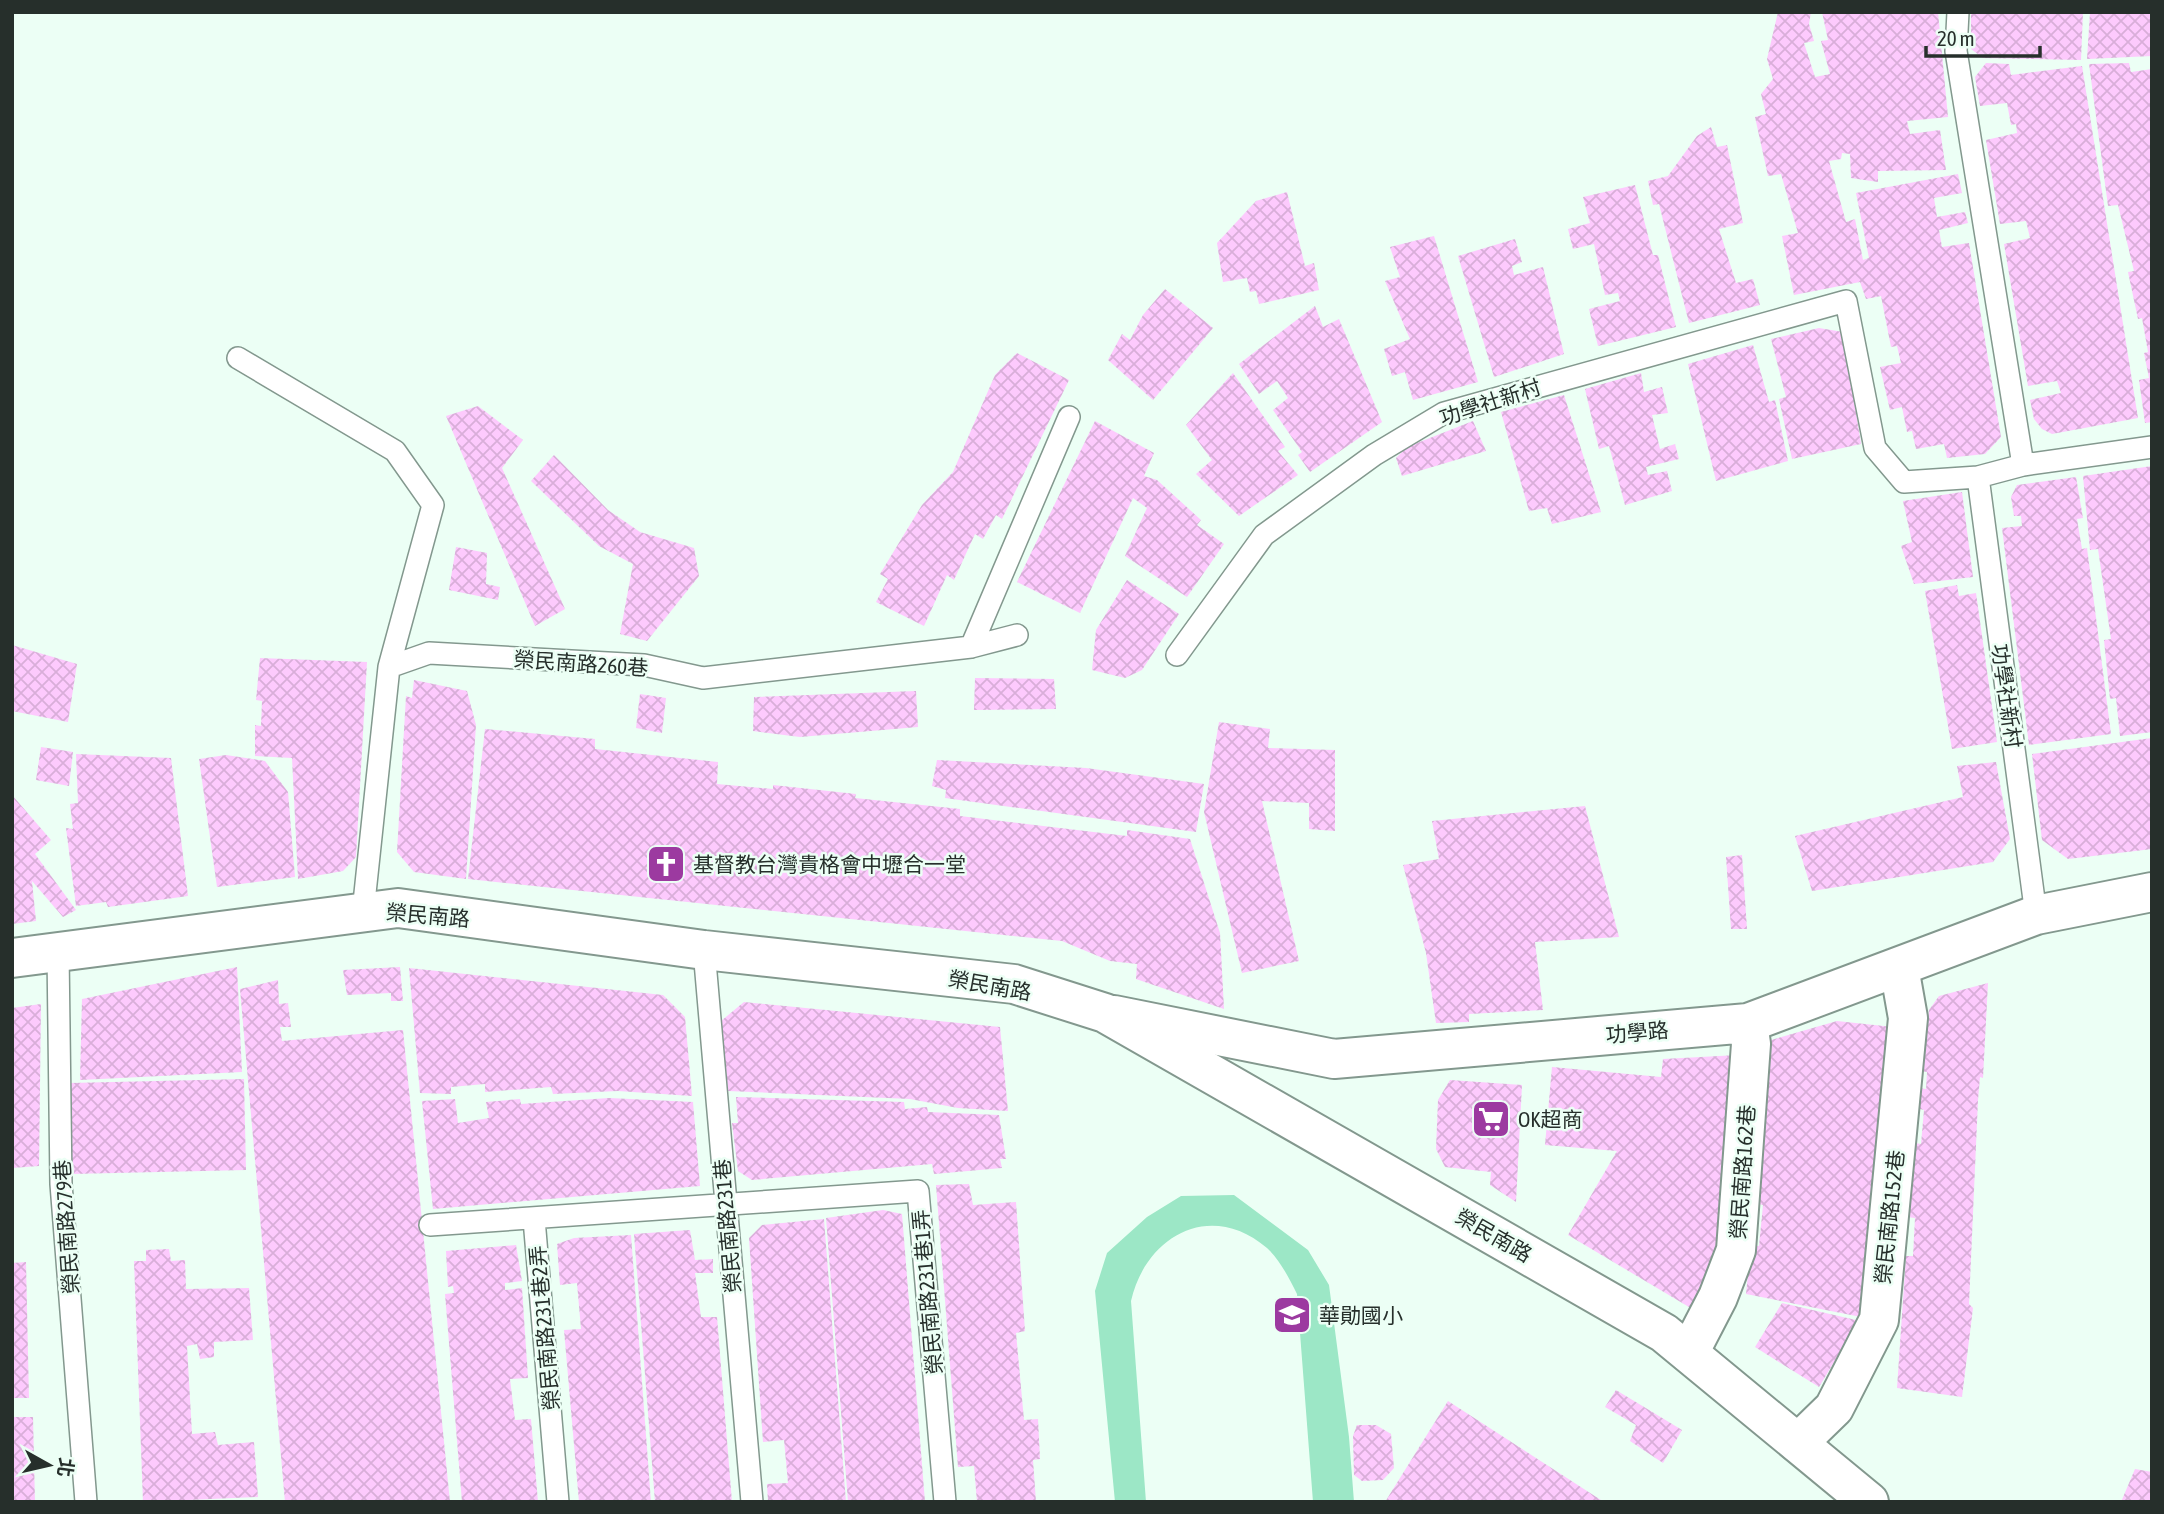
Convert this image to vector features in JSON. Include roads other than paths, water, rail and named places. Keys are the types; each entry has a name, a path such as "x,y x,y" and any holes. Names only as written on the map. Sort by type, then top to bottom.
{"street":[{"name":"功學路","path":"1105,1013 1334,1059 1748,1023 2036,915 2152,891"},
{"name":"榮民南路","path":"12,958 398,908 704,950 1014,984 1105,1013 1664,1333 1870,1502"},
{"name":"榮民南路152巷","path":"1798,1443 1834,1408 1879,1320 1908,1018 1899,967"},
{"name":"榮民南路162巷","path":"1689,1353 1718,1297 1736,1250 1751,1044 1748,1023"}],"lane":[{"path":"1958,12 1956,51 2023,465"},
{"name":"功學社新村","path":"1177,654 1264,535 1374,455 1444,413 1846,301 1875,448 1904,482 1978,477 2036,915"},
{"path":"238,358 395,451 433,505 389,667 363,912"},
{"path":"971,647 1069,417"},
{"path":"1978,477 2023,465 2152,447"},
{"name":"榮民南路260巷","path":"389,667 429,653 644,665 703,678 971,647 1017,635"},
{"name":"榮民南路231巷","path":"704,950 752,1502"},
{"name":"榮民南路279巷","path":"58,952 61,1184 86,1502"},
{"name":"榮民南路231巷1弄","path":"725,1205 918,1191 945,1502"},
{"name":"榮民南路231巷2弄","path":"558,1502 534,1219 725,1205"},
{"path":"430,1225 534,1219"}],"place":[{"name":"基督教台灣貴格會中壢合一堂","path":"666,864"},
{"name":"OK超商","path":"1491,1119"},
{"name":"華勛國小","path":"1292,1315"}]}
